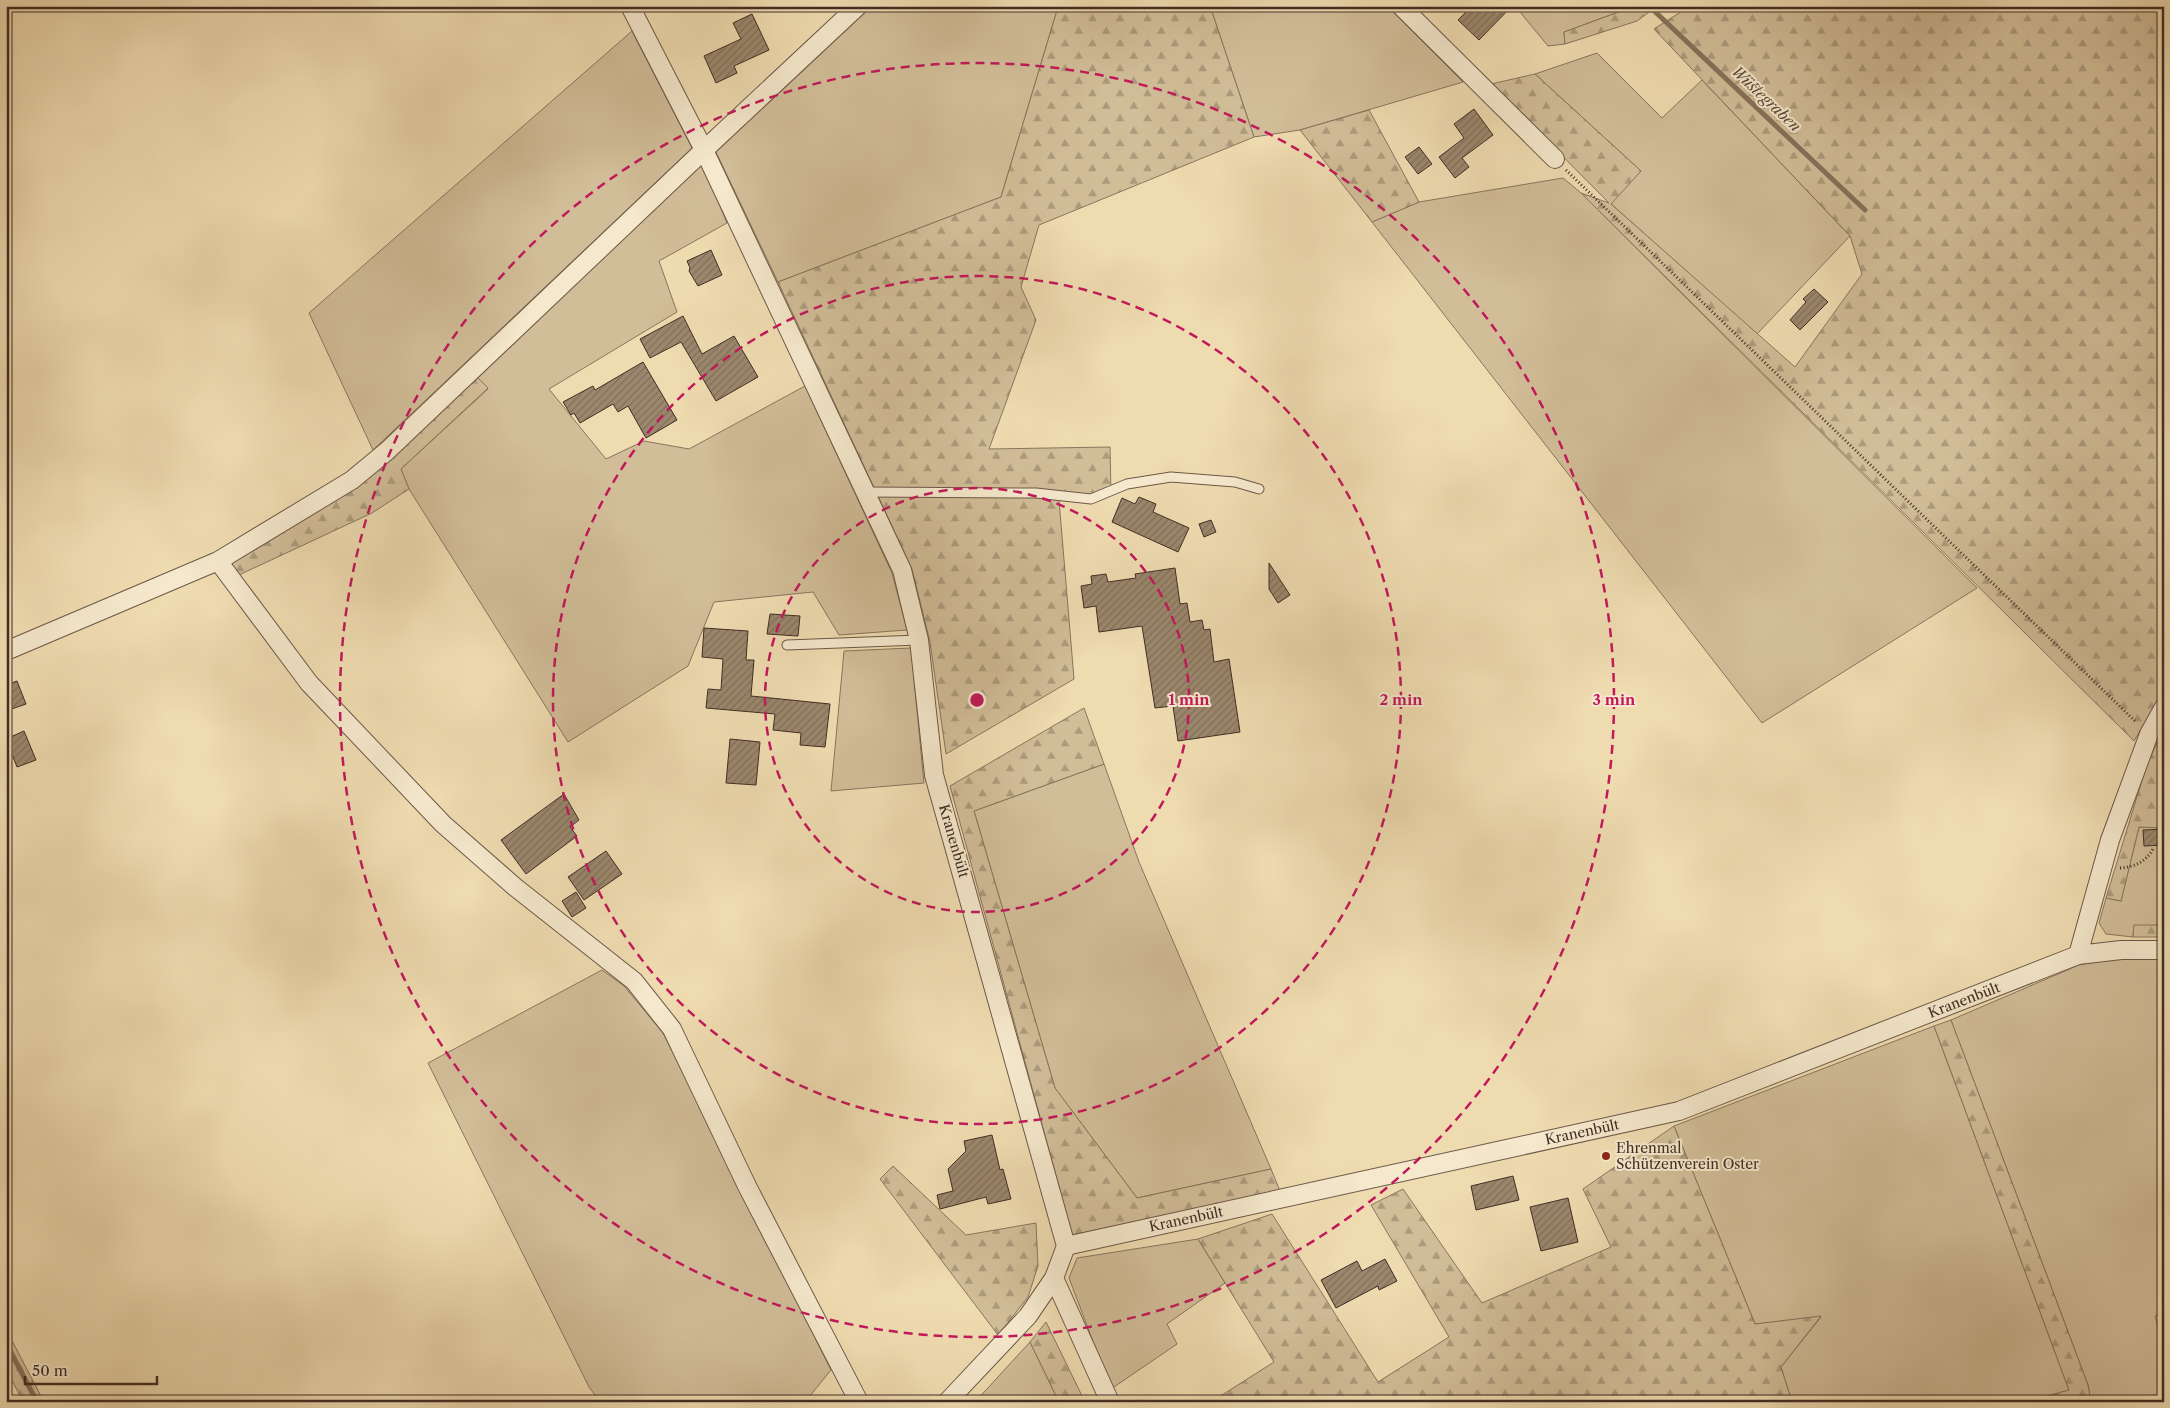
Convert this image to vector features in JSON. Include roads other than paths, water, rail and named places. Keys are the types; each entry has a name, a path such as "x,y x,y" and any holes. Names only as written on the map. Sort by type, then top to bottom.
{"street":[{"name":"Kranenbült","path":"630,6 704,150 842,439 902,570 919,640 934,775 1066,1246 1679,1111 2078,956 2121,950 2164,950"},
{"path":"6,651 218,561 352,480 387,451 858,6"},
{"path":"1401,6 1555,159"},
{"path":"218,561 308,682 443,824 515,887 634,980 672,1029 747,1186 859,1402"},
{"path":"2078,956 2102,865 2149,734 2164,707"},
{"path":"947,1402 1028,1316 1054,1278 1066,1246"},
{"path":"1054,1278 1110,1402"}],"lane":[{"path":"866,492 1036,493 1090,499 1127,484 1172,477 1234,482 1259,489"},
{"path":"787,645 919,640"}],"waterway":[{"name":"Wüstegraben","path":"1649,6 1865,210"},
{"path":"6,1343 37,1402"}],"place":[{"name":"Ehrenmal Schützenverein Oster","path":"1606,1156"}]}
